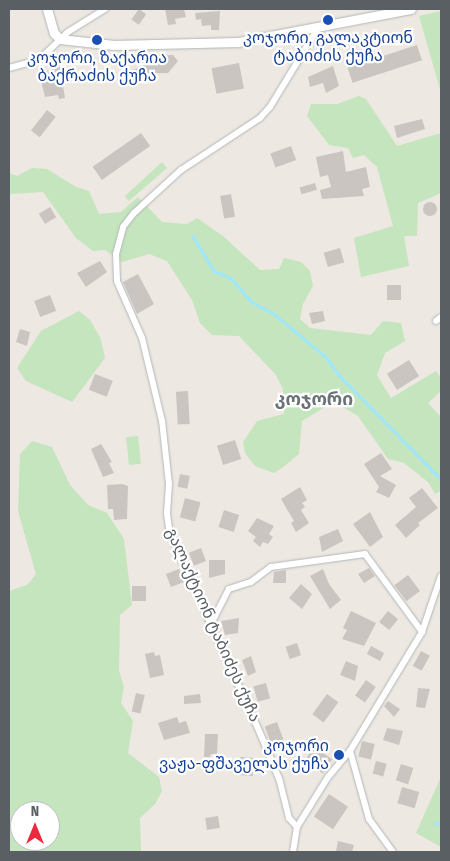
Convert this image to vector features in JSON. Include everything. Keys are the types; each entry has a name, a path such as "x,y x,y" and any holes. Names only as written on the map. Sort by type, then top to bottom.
{"main road":[{"path":"47,9 54,33 60,39 102,45 215,44 318,28 411,9"}],"street":[{"path":"9,68 39,60 60,39 105,9"},
{"name":"გალაქტიონ ტაბიძეს ქუჩა","path":"297,827 289,818 280,781 264,741 168,528 169,484 162,421 142,338 117,281 116,254 122,227 134,213 181,170 265,113 318,28"},
{"path":"211,624 229,589 251,582 271,566 365,554 422,632"},
{"path":"293,852 297,827 328,777 350,751 422,632 441,576"},
{"path":"350,751 369,819 393,852"}],"green space":[{"path":"441,11 441,93 419,16"},
{"path":"359,96 366,99 397,146 441,133 441,193 418,203 417,236 404,236 409,266 361,277 354,238 393,226 377,167 364,155 353,158 348,148 329,145 307,116 311,104 337,104"},
{"path":"162,162 167,168 129,201 125,196"},
{"path":"32,168 47,169 76,187 89,191 99,214 121,212 138,197 162,222 187,224 197,218 223,236 260,270 279,269 284,258 301,262 310,271 313,286 303,304 300,319 310,328 371,335 383,321 401,323 405,341 385,353 377,375 391,398 436,371 441,378 441,391 428,403 441,417 441,491 435,494 428,482 404,463 388,459 358,416 341,406 325,407 302,421 299,454 283,467 274,473 255,466 245,453 243,442 257,421 284,414 283,389 276,375 239,336 212,335 200,323 192,300 167,261 149,254 122,262 105,250 93,251 76,238 43,192 9,194 9,173 17,176"},
{"path":"79,311 90,320 100,337 105,358 72,402 26,381 17,368 41,331"},
{"path":"138,436 141,464 129,465 126,437"},
{"path":"32,441 52,447 70,485 88,505 107,513 124,539 132,605 120,615 119,671 124,687 121,703 133,721 128,753 159,777 162,791 155,804 140,818 141,852 9,852 9,591 27,585 36,574 18,511 20,454"},
{"path":"441,777 441,847 416,833"}],"building":[{"path":"139,9 146,14 139,25 131,20"},
{"path":"165,9 184,9 186,17 175,19 176,24 168,25"},
{"path":"220,11 219,30 211,30 211,25 202,26 201,19 196,20 195,13"},
{"path":"417,45 422,60 353,83 348,68"},
{"path":"173,55 178,61 168,73 121,74 143,66 143,56"},
{"path":"239,63 244,89 216,94 212,68"},
{"path":"333,66 339,86 326,93 323,83 310,87 308,77"},
{"path":"60,67 65,98 59,99 58,95 45,97 39,73"},
{"path":"47,110 56,117 40,137 31,130"},
{"path":"422,119 425,129 397,138 394,126"},
{"path":"141,133 150,146 102,180 93,167"},
{"path":"291,146 296,160 275,168 270,154"},
{"path":"343,151 346,172 366,167 370,187 362,189 364,196 322,199 320,190 331,187 328,175 320,177 316,157"},
{"path":"315,183 317,190 302,194 300,187"},
{"path":"231,194 235,217 224,219 220,196"},
{"path":"427,202 433,202 437,209 433,216 427,216 423,212 423,206"},
{"path":"50,207 56,217 45,224 39,214"},
{"path":"340,248 344,262 328,267 324,253"},
{"path":"100,261 107,272 86,287 77,273"},
{"path":"138,274 154,304 137,314 123,282"},
{"path":"387,285 401,285 401,300 387,300"},
{"path":"50,295 56,311 40,317 34,301"},
{"path":"323,311 325,321 312,324 309,313"},
{"path":"20,329 30,332 27,346 16,342"},
{"path":"409,360 419,376 397,390 387,374"},
{"path":"95,374 113,381 107,397 89,390"},
{"path":"188,391 190,424 178,425 176,392"},
{"path":"235,440 241,459 223,465 217,446"},
{"path":"101,444 112,462 109,463 114,473 103,477 91,449"},
{"path":"381,453 392,469 380,476 396,485 389,498 376,492 379,487 364,464"},
{"path":"180,474 190,476 187,489 178,487"},
{"path":"122,484 128,486 127,519 114,520 113,509 108,509 107,485"},
{"path":"300,487 307,500 302,503 305,507 301,510 309,523 296,532 291,523 294,521 281,499"},
{"path":"422,488 438,508 418,523 420,525 406,538 395,525 416,507 409,498"},
{"path":"185,498 200,502 195,521 180,517"},
{"path":"224,510 239,515 234,532 218,527"},
{"path":"370,512 383,537 370,547 353,524"},
{"path":"257,518 274,526 269,534 273,537 268,544 263,542 260,547 253,541 256,537 248,531"},
{"path":"338,529 343,541 322,552 319,537"},
{"path":"201,548 206,561 194,566 189,553"},
{"path":"209,560 225,560 225,574 209,578"},
{"path":"369,568 375,576 364,583 358,574"},
{"path":"179,569 184,582 171,587 166,574"},
{"path":"323,569 329,584 341,600 330,609 310,576"},
{"path":"286,570 286,583 273,583 274,572"},
{"path":"408,575 420,591 406,601 394,585"},
{"path":"301,584 312,594 302,609 289,598"},
{"path":"132,586 146,586 146,601 132,601"},
{"path":"351,611 376,623 364,646 342,639 347,630 343,628"},
{"path":"388,611 398,619 389,630 379,622"},
{"path":"239,618 238,633 225,635 221,621"},
{"path":"297,643 301,655 290,659 286,647"},
{"path":"371,646 384,653 380,661 367,654"},
{"path":"421,651 430,656 422,671 413,666"},
{"path":"154,652 155,656 160,655 164,675 150,678 145,654"},
{"path":"251,656 256,672 248,676 242,660"},
{"path":"346,661 358,666 355,681 340,675"},
{"path":"366,680 376,687 365,702 355,696"},
{"path":"266,683 270,698 258,702 253,686"},
{"path":"418,688 430,689 425,708 416,707"},
{"path":"136,693 145,695 140,714 132,712"},
{"path":"200,694 201,703 184,704 184,696"},
{"path":"327,694 338,702 324,722 312,714"},
{"path":"388,701 400,709 394,717 384,706"},
{"path":"177,717 179,723 186,721 190,733 164,740 158,723"},
{"path":"277,722 284,741 272,745 265,726"},
{"path":"387,728 403,731 399,745 383,740"},
{"path":"205,734 218,734 217,754 211,754 210,757 204,757"},
{"path":"362,741 375,744 371,760 358,757"},
{"path":"314,747 332,759 323,773 304,761"},
{"path":"240,757 254,758 253,776 239,775"},
{"path":"376,761 387,764 383,776 373,774"},
{"path":"401,764 413,768 408,784 396,780"},
{"path":"402,787 419,792 415,808 397,803"},
{"path":"329,794 348,807 333,829 314,816"},
{"path":"218,816 220,828 207,830 205,818"},
{"path":"338,841 354,845 352,852 336,851"}],"waterway":[{"path":"193,236 214,271 231,278 252,302 273,313 326,357 339,375 441,479"},
{"path":"435,823 441,824"}],"place":[{"name":"კოჯორი, გალაკტიონ ტაბიძის ქუჩა","path":"328,20"},
{"name":"კოჯორი, ზაქარია ბაქრაძის ქუჩა","path":"97,40"},
{"name":"კოჯორი ვაჟა-ფშაველას ქუჩა","path":"339,755"}],"district":[{"name":"კოჯორი","path":"314,399"}]}
